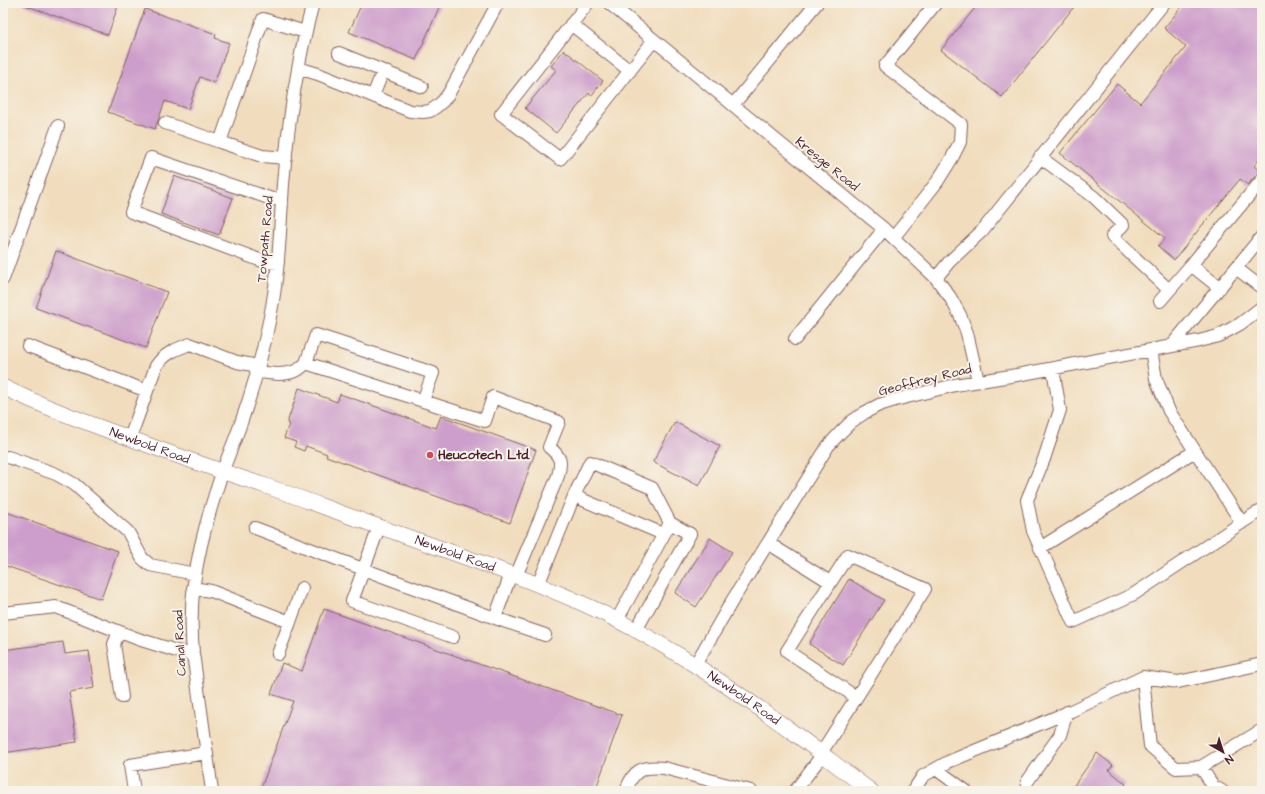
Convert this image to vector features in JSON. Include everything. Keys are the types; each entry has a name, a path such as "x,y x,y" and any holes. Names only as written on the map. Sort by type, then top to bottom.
{"main road":[{"name":"Newbold Road","path":"3,387 64,414 222,472 448,550 579,602 660,643 695,665 734,691 871,791"}],"street":[{"name":"Towpath Road","path":"222,472 241,423 270,318 278,263 288,129 305,32 313,3"},
{"path":"298,68 318,74 410,110 417,112 430,111 436,107 449,93 498,3"},
{"path":"588,3 501,114 560,159 654,40"},
{"name":"Kresge Road","path":"609,3 894,237 936,278 950,297 960,315 967,333 978,381"},
{"path":"733,105 817,3"},
{"path":"894,237 936,182 955,154 960,142 961,124 885,66 936,3"},
{"path":"936,278 949,262 982,231 1164,3"},
{"path":"220,142 263,19 305,32"},
{"path":"571,24 630,71"},
{"path":"339,53 422,87"},
{"path":"373,96 383,71"},
{"path":"165,123 262,156 286,158"},
{"path":"3,279 58,126"},
{"path":"1040,157 1094,197 1123,225 1112,236 1169,290"},
{"path":"278,263 265,262 131,212 151,158 272,199 282,199"},
{"path":"1160,301 1262,180"},
{"path":"795,339 884,229"},
{"path":"1172,346 1262,236"},
{"path":"1191,265 1220,288"},
{"path":"1236,268 1262,288"},
{"name":"Geoffrey Road","path":"695,665 732,601 828,446 851,422 874,408 895,400 955,385 1053,369 1218,336 1240,324 1262,307"},
{"path":"130,438 156,366 161,358 190,344 268,374 284,374 296,371 306,363 316,335 433,373 423,401"},
{"path":"28,346 147,391"},
{"path":"1151,350 1156,378 1169,410 1242,523"},
{"path":"306,363 484,421 493,397 559,422 549,447 558,455 561,467 495,618"},
{"path":"1053,369 1060,410 1044,459 1027,500 1033,532 1073,622 1134,594 1255,514 1262,512"},
{"path":"1040,548 1195,451"},
{"path":"8,457 56,474 74,484 128,532 142,558 150,565 195,574"},
{"path":"538,585 574,496 590,462 652,488 670,523 690,534 636,630"},
{"name":"Canal Road","path":"212,791 191,630 195,574 222,472"},
{"path":"574,496 664,534"},
{"path":"617,620 670,523"},
{"path":"379,527 352,601 453,637"},
{"path":"255,528 495,618 545,635"},
{"path":"768,543 830,582"},
{"path":"795,791 822,754 856,697 925,589 848,555 787,651 856,697"},
{"path":"193,588 211,591 290,622"},
{"path":"278,654 302,588"},
{"path":"3,613 56,607 138,639 183,653 193,653"},
{"path":"120,632 114,644 122,697"},
{"path":"913,791 923,776 948,762 1067,712 1143,677 1178,682 1262,664"},
{"path":"1143,677 1150,746 1176,768 1201,767 1262,730"},
{"path":"1027,782 1060,735 1067,712"},
{"path":"134,791 130,765 207,753"},
{"path":"626,791 629,782 635,773 643,768 653,767 664,768 751,791"},
{"path":"1201,767 1212,786 1222,791"},
{"path":"936,769 966,791"}],"building":[{"path":"22,3 119,3 108,35"},
{"path":"362,3 441,3 416,60 349,32"},
{"path":"979,3 1077,3 1002,97 941,50"},
{"path":"1185,3 1262,3 1262,156 1254,166 1261,172 1256,175 1248,185 1240,179 1174,260 1158,246 1165,238 1060,153 1117,84 1140,103 1186,47 1164,28"},
{"path":"145,9 216,34 215,38 229,43 214,83 200,77 188,109 165,101 155,129 108,112"},
{"path":"564,50 603,81 591,96 589,93 556,133 525,108 556,70 551,66"},
{"path":"174,176 233,198 219,235 161,214"},
{"path":"56,251 167,292 146,348 36,308"},
{"name":"Heucotech Ltd.","path":"299,388 337,402 340,394 436,428 441,416 536,450 510,523 326,456 327,454 306,446 304,451 294,447 296,442 284,438 289,424 287,423"},
{"path":"675,422 720,446 699,486 653,462"},
{"path":"3,511 118,551 101,599 3,565"},
{"path":"710,538 732,552 696,607 675,593"},
{"path":"849,579 884,600 843,665 809,644"},
{"path":"324,609 622,715 595,791 260,791 293,701 271,694 282,663 302,671"},
{"path":"63,642 65,654 89,651 94,688 69,692 77,742 3,753 3,650"},
{"path":"1097,753 1113,765 1109,770 1126,784 1121,791 1070,791"}],"place":[{"name":"Heucotech Ltd.","path":"430,455"}]}
